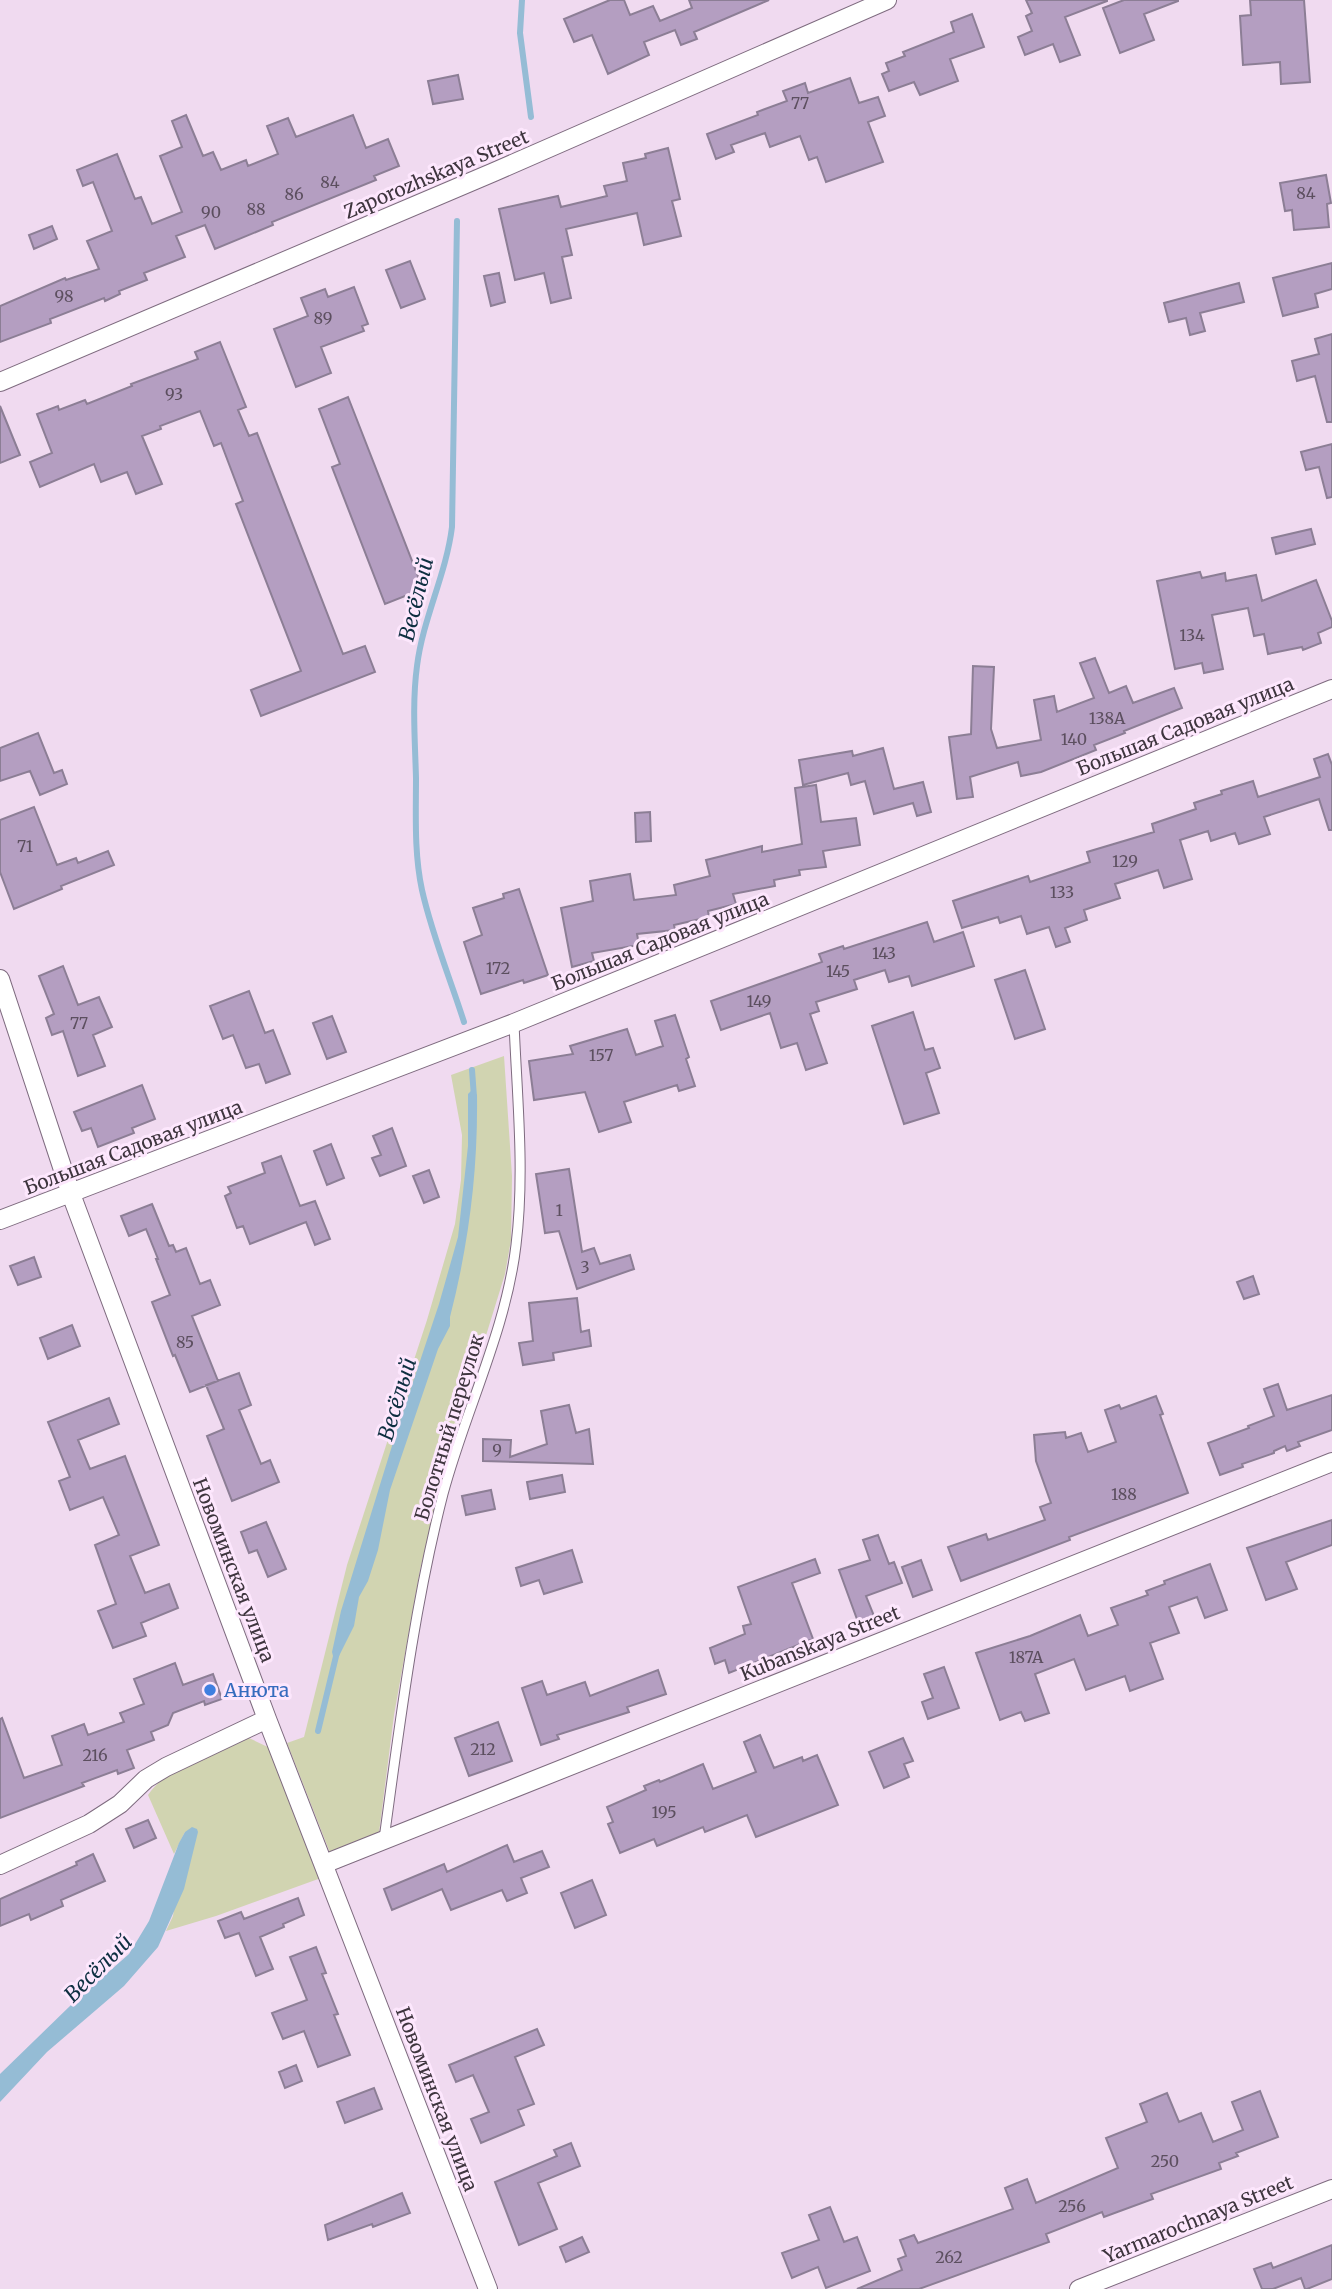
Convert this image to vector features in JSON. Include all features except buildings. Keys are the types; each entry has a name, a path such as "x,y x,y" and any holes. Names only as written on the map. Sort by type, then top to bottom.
{"street":[{"name":"Zaporozhskaya Street","path":"0,383 494,172 887,0"},
{"name":"Большая Садовая улица","path":"0,1220 514,1023 1332,689"},
{"name":"Новоминская улица","path":"0,979 71,1194 267,1719 488,2289"},
{"name":"Kubanskaya Street","path":"324,1864 1332,1462"},
{"path":"0,1865 89,1824 120,1804 146,1779 166,1767 267,1719"},
{"name":"Yarmarochnaya Street","path":"1080,2289 1332,2189"}],"lane":[{"name":"Болотный переулок","path":"384,1839 410,1657 425,1574 444,1492 492,1345 513,1270 520,1214 514,1023"}],"green space":[{"path":"504,1056 512,1176 511,1240 505,1274 442,1478 420,1570 394,1715 379,1833 330,1853 287,1743 304,1737 347,1565 427,1320 455,1224 461,1180 462,1135 451,1075"},
{"path":"249,1738 272,1749 321,1878 166,1931 173,1916 185,1832 174,1854 148,1795 166,1776 177,1769 238,1740"}],"water":[{"path":"472,1090 477,1095 474,1179 450,1326 438,1349 390,1490 378,1550 368,1581 359,1597 354,1626 339,1656 333,1656 341,1611 458,1237 468,1146 468,1094"},
{"path":"192,1827 198,1832 184,1889 158,1947 124,1986 47,2052 0,2102 0,2074 71,2005 129,1954 149,1921 179,1843 185,1832"}],"waterway":[{"name":"Весёлый","path":"522,0 520,33 531,117"},
{"name":"Весёлый","path":"457,221 452,527 445,562 420,648 415,680 414,722 419,876 431,923 464,1022"},
{"name":"Весёлый","path":"472,1070 474,1097"},
{"name":"Весёлый","path":"318,1731 338,1648"}],"place":[{"name":"Анюта","path":"210,1690"}]}
